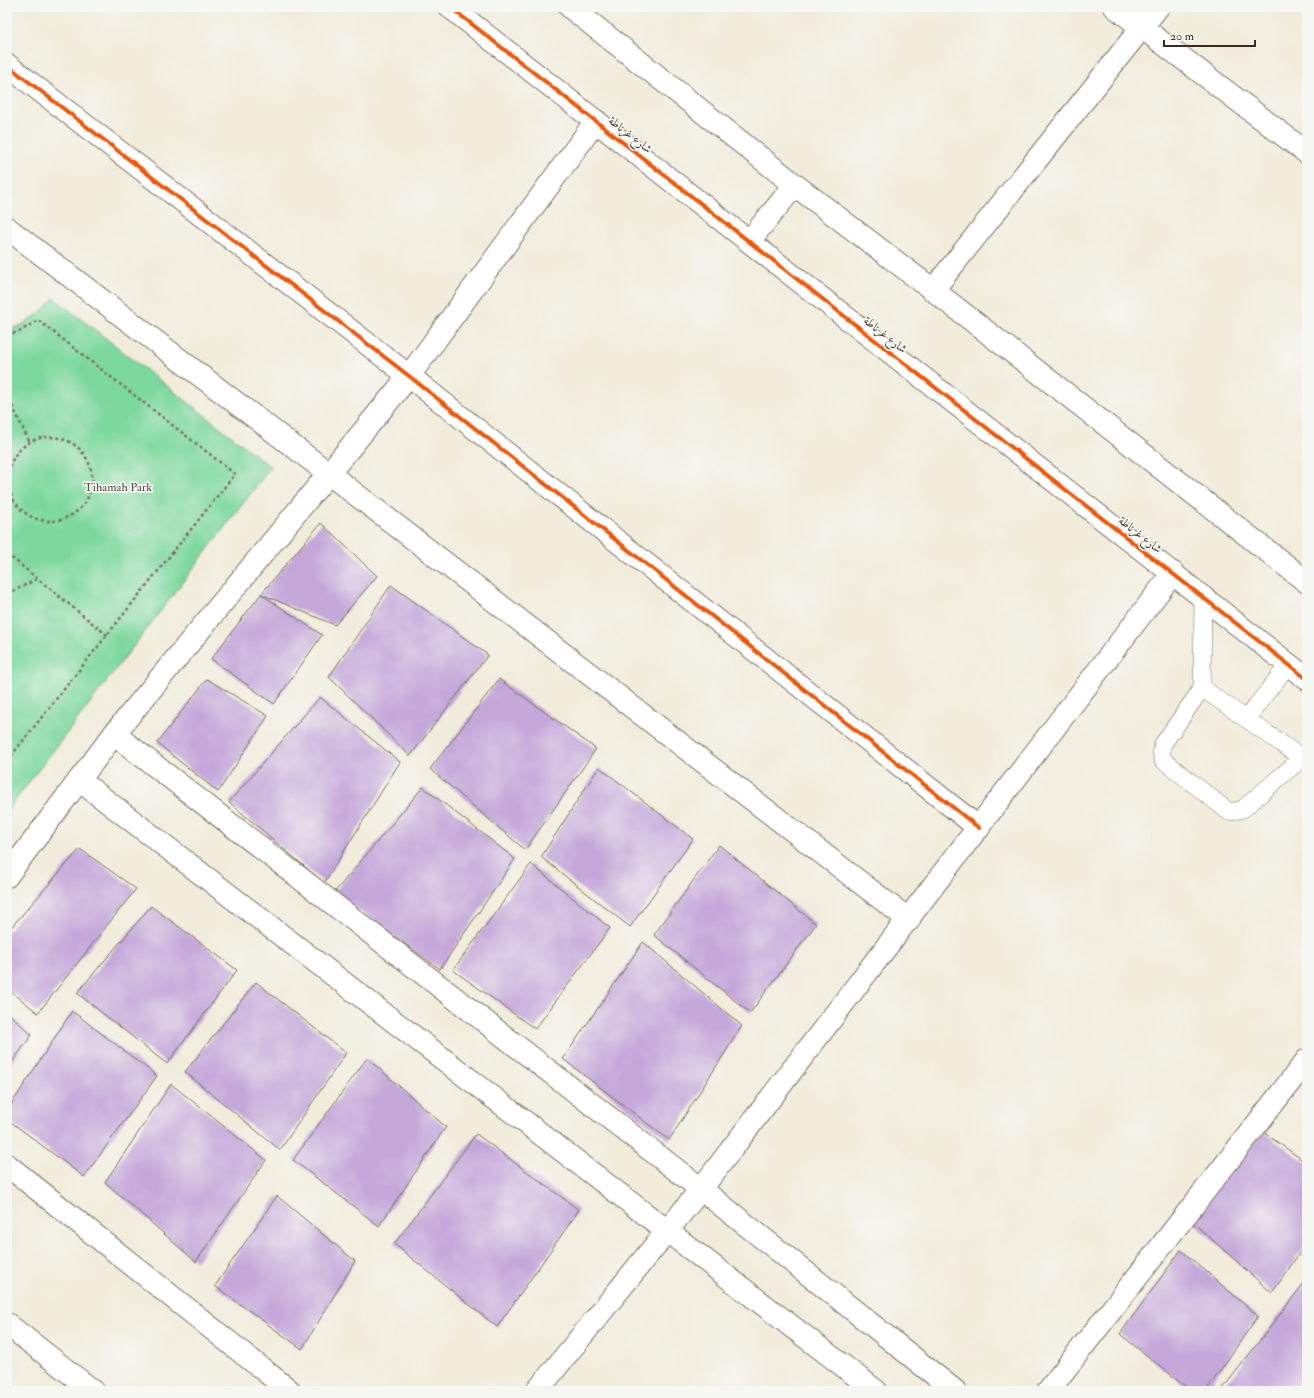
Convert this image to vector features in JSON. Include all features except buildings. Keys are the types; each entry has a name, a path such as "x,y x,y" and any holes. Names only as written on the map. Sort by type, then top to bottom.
{"street":[{"name":"شارع غرناطة","path":"450,7 1307,679"},
{"path":"570,7 795,185 933,290 1307,582"},
{"path":"1115,7 1307,153"},
{"path":"933,290 1158,7"},
{"path":"7,65 409,376 979,828"},
{"path":"7,876 114,734 409,376 596,121"},
{"path":"749,241 795,185"},
{"path":"7,228 909,920"},
{"path":"537,1391 702,1190 1173,573"},
{"path":"114,734 702,1190 955,1391"},
{"path":"79,780 876,1391"},
{"path":"1048,1391 1307,1060"},
{"path":"7,1165 290,1391"},
{"path":"7,1324 92,1391"}],"lane":[{"path":"1202,688 1246,719 1305,757 1243,809 1229,812 1163,760 1161,751 1162,744 1202,688 1203,598"},
{"path":"1246,719 1288,665"}],"path":[{"path":"7,335 19,332 38,320 235,474 7,761"},
{"path":"7,395 29,441"},
{"path":"44,436 62,438 77,445 87,458 93,477 90,496 78,512 60,521 40,521 25,514 13,501 7,484 9,465 17,452 29,441 44,436"},
{"path":"7,554 107,635"},
{"path":"7,594 37,579"}],"green space":[{"name":"Tihamah Park","path":"54,298 271,467 7,811 7,330 21,325 33,318"}],"cycle path":[{"path":"450,7 1307,679"},
{"path":"7,65 409,376 979,828"}]}
